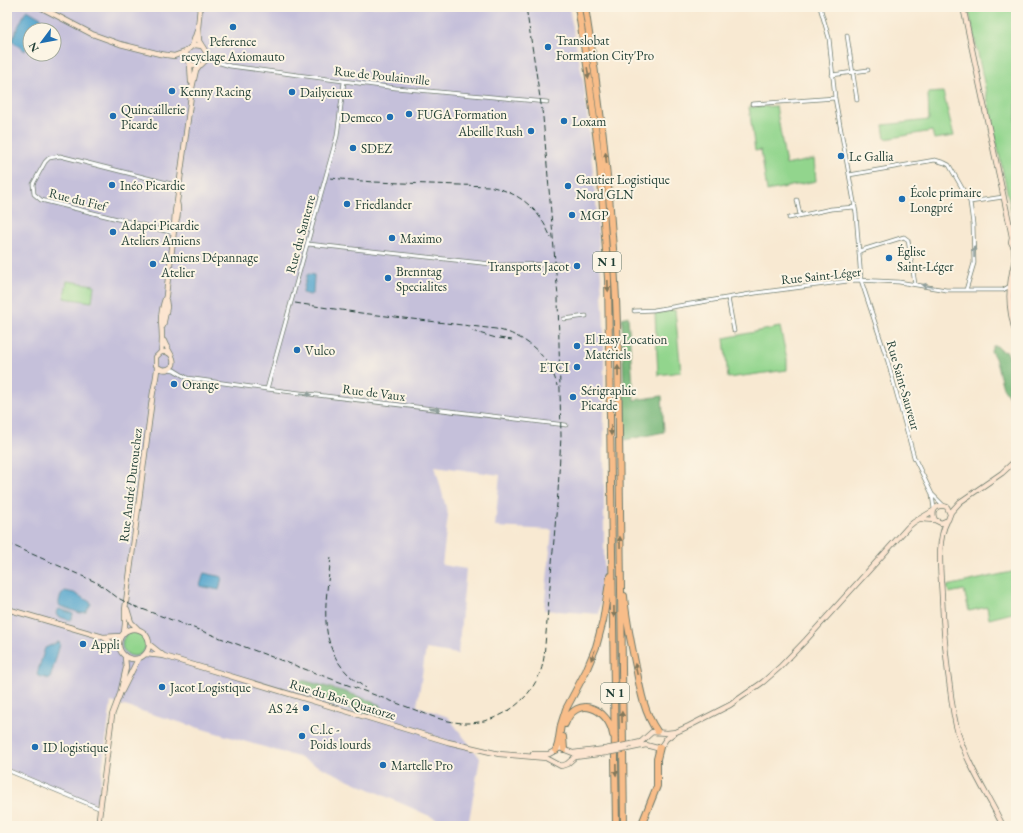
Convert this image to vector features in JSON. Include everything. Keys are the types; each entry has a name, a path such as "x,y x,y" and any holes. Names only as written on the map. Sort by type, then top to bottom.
{"highway":[{"name":"N 1","path":"578,7 600,166 608,272 616,826"},
{"name":"N 1","path":"585,7 606,156 613,245 617,346 624,826"},
{"path":"555,751 566,709 586,671 596,647 603,621 613,559"},
{"path":"620,581 642,697 650,719 659,732"},
{"path":"566,750 562,738 568,718 574,711 580,708 592,708 603,714 610,724 616,756"},
{"path":"641,826 657,786 657,758 662,744"}],"main road":[{"path":"40,7 92,34 114,42 165,56 174,56 198,66"},
{"path":"167,370 157,367 155,359 161,352 163,339 162,330 166,307 174,225 177,220 179,208 177,202 192,88 196,70 198,66 204,62 207,55 199,41 198,28 200,7"},
{"path":"963,7 1003,196 1009,222 1015,234 1011,242 1014,245 1015,259 1010,286 1009,307 1016,334"},
{"path":"192,46 198,28"},
{"path":"174,56 192,46 202,46"},
{"path":"187,50 186,53 192,88"},
{"path":"157,378 173,363 173,358 163,339"},
{"path":"161,352 170,354"},
{"name":"Rue André Durouchez","path":"122,634 153,390 157,378 157,367"},
{"path":"1003,826 979,782 965,752 958,732 952,703 943,628 941,576 942,535 950,514 960,502 1002,473 1016,460"},
{"path":"676,732 652,732 641,742 605,751 575,757 561,766 555,764 553,761 552,756 555,751 560,748 577,753 605,751 627,749 641,745 649,745 655,748 662,744 668,736 705,718 730,705 774,673 811,635 904,531 939,506 960,502"},
{"path":"945,506 950,514"},
{"path":"934,510 933,515 942,535"},
{"path":"918,520 943,523 947,521"},
{"name":"Rue André Durouchez","path":"126,606 131,622 138,630"},
{"path":"7,609 103,637 119,648 125,657 126,668 120,694 112,715 98,826"},
{"path":"103,637 122,634 129,630 138,630 146,635 149,644 146,654 138,659 131,660 125,657"},
{"path":"119,648 118,644 122,634"},
{"name":"Rue du Bois Quatorze","path":"149,644 164,656"},
{"name":"Rue du Bois Quatorze","path":"146,654 164,656 456,744 499,754 546,758 553,761"},
{"path":"120,694 138,659"},
{"path":"659,732 664,738 662,744"},
{"path":"647,737 647,742 649,745"},
{"path":"566,750 570,757 569,762"},
{"name":"Rue du Bois Quatorze","path":"517,755 544,755 555,751"}],"street":[{"name":"Rue Saint-Sauveur","path":"820,7 829,38 834,98 855,207 861,280 888,362 912,451 932,494 934,510"},
{"path":"847,35 857,100"},
{"name":"Rue de Poulainville","path":"207,55 217,62"},
{"name":"Rue de Poulainville","path":"204,62 217,62 230,66 344,82 547,102"},
{"path":"832,75 868,70"},
{"name":"Rue du Santerre","path":"267,389 337,136 344,82"},
{"path":"752,104 834,98"},
{"name":"Rue du Fief","path":"174,233 41,200 34,194 33,184 45,162 49,158 60,156 179,186"},
{"path":"850,175 934,160 941,161 948,165 970,202 973,224 974,263 966,290"},
{"path":"970,202 1003,196"},
{"path":"797,200 800,215"},
{"path":"789,218 831,209 855,207"},
{"path":"859,251 906,238 908,240 915,284"},
{"path":"308,244 500,265 561,264"},
{"name":"Rue Saint-Léger","path":"634,311 654,310 728,298 861,280 915,284 946,290 1003,290 1010,286"},
{"path":"728,298 734,331"},
{"path":"564,319 586,316"},
{"path":"173,363 180,373"},
{"name":"Rue de Vaux","path":"167,370 180,373 187,378 566,425"},
{"name":"Rue Saint-Sauveur","path":"932,494 945,506"},
{"path":"7,770 101,809"}],"shaded area":[{"path":"7,7 569,7 584,86 596,201 604,325 604,574 599,614 544,610 552,530 495,527 500,475 435,466 448,515 442,565 466,569 458,654 426,649 417,706 448,717 480,758 468,826 452,826 298,757 111,702 98,802 91,804 7,769"}],"green space":[{"path":"968,7 1016,7 1016,222 1012,215"},
{"path":"943,92 954,136 934,139 932,131 885,139 883,125 929,120 928,93"},
{"path":"776,106 786,165 814,159 816,181 767,191 761,150 755,151 749,107"},
{"path":"67,281 94,285 92,302 64,298"},
{"path":"675,310 681,372 658,375 655,313"},
{"path":"628,316 634,400 662,396 664,432 625,440 622,318"},
{"path":"780,327 787,359 787,370 728,378 724,338"},
{"path":"993,346 997,346 1002,351 1007,352 1016,375 1016,408 1003,388 995,358 991,351"},
{"path":"1016,571 1016,612 989,619 987,607 969,611 964,590 949,593 947,586"},
{"path":"134,632 139,633 145,639 145,649 139,655 134,656 129,655 123,649 122,644 123,639 129,633"},
{"path":"302,680 349,693 380,705 384,710 383,718 331,704 296,686"}],"water":[{"path":"27,10 45,22 22,22 22,49 12,41"},
{"path":"307,275 314,275 313,293 310,295 303,293"},
{"path":"204,573 222,577 219,590 200,586"},
{"path":"65,591 74,593 90,602 91,604 86,612 80,613 60,606 60,598"},
{"path":"59,609 72,613 72,619 69,620 57,616 56,613"},
{"path":"58,642 60,644 50,679 38,676 37,674 45,648"}],"railway":[{"path":"134,606 448,721 467,723 480,722 493,718 515,706 533,687 541,670 544,657 558,492 561,436 558,297 543,117 526,7"},
{"path":"330,178 373,182 489,186 510,193 527,203 541,218 551,238"},
{"path":"295,303 361,313 496,329 508,332 522,339 536,349 552,370 557,386"},
{"path":"472,331 496,338"},
{"path":"499,338 512,340"},
{"path":"7,543 98,583 118,598 137,608"},
{"path":"331,557 326,612 330,646 338,661 349,675 366,688"}],"place":[{"name":"Peference recyclage Axiomauto","path":"233,27"},
{"name":"Translobat Formation City'Pro","path":"548,47"},
{"name":"Kenny Racing","path":"172,91"},
{"name":"Dailycieux","path":"292,92"},
{"name":"FUGA Formation","path":"409,114"},
{"name":"Quincaillerie Picarde","path":"113,116"},
{"name":"Demeco","path":"390,117"},
{"name":"Loxam","path":"564,121"},
{"name":"Abeille Rush","path":"531,131"},
{"name":"SDEZ","path":"353,148"},
{"name":"Le Gallia","path":"841,156"},
{"name":"Inéo Picardie","path":"112,185"},
{"name":"Gautier Logistique Nord GLN","path":"568,186"},
{"name":"École primaire Longpré","path":"902,199"},
{"name":"Friedlander","path":"347,204"},
{"name":"MGP","path":"572,215"},
{"name":"Adapei Picardie Ateliers Amiens","path":"113,232"},
{"name":"Maximo","path":"392,238"},
{"name":"Église Saint-Léger","path":"889,258"},
{"name":"Amiens Dépannage Atelier","path":"153,264"},
{"name":"Transports Jacot","path":"577,266"},
{"name":"Brenntag Specialites","path":"388,278"},
{"name":"El Easy Location Matériels","path":"577,346"},
{"name":"Vulco","path":"297,350"},
{"name":"ETCI","path":"577,367"},
{"name":"Orange","path":"174,384"},
{"name":"Sérigraphie Picarde","path":"573,397"},
{"name":"Appli","path":"83,644"},
{"name":"Jacot Logistique","path":"162,687"},
{"name":"AS 24","path":"306,708"},
{"name":"C.l.c - Poids lourds","path":"302,736"},
{"name":"ID logistique","path":"35,747"},
{"name":"Martelle Pro","path":"383,765"}]}
